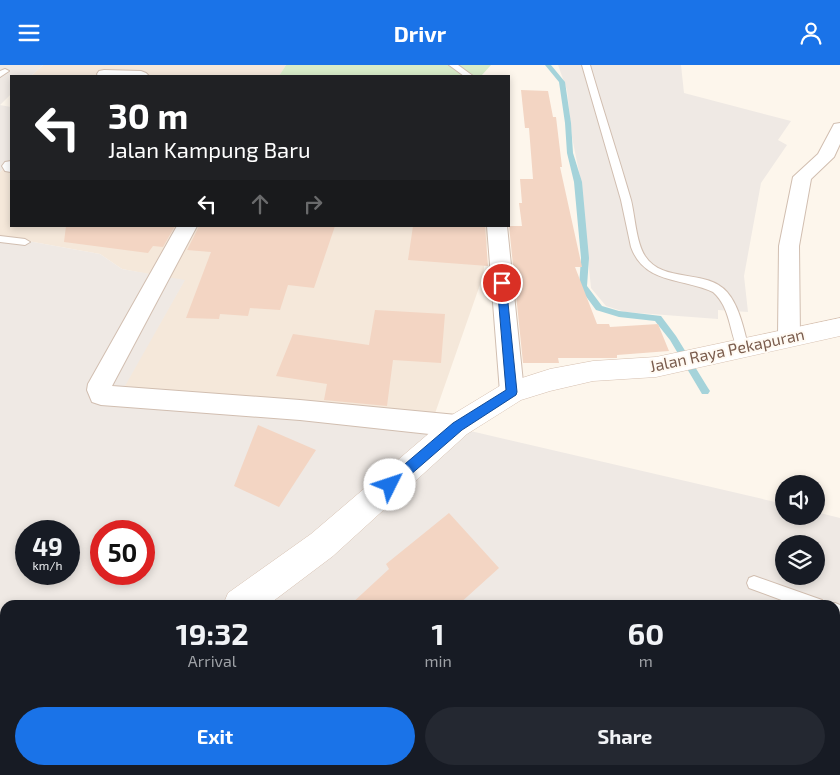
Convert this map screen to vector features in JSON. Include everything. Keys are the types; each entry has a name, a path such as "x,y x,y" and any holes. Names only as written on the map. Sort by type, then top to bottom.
{"main road":[{"name":"Jalan Raya Pekapuran","path":"247,600 322,545 458,426 512,392 550,380 593,371 656,367 840,327"}],"street":[{"path":"106,72 132,75"},
{"path":"789,337 789,247 802,177 825,157 840,128"},
{"path":"186,227 100,384 99,390 101,395 300,410 458,426"},
{"path":"497,227 512,392"}],"lane":[{"path":"453,65 468,75"},
{"path":"586,65 631,219 638,254 644,263 666,277 696,282 722,293 732,311 743,349"},
{"path":"0,239 25,242"},
{"path":"754,583 803,600"}],"shaded area":[{"path":"0,65 43,65 32,75 10,75 10,95 0,105"},
{"path":"43,65 286,65 280,75 32,75"},
{"path":"558,65 681,65 684,93 791,121 778,140 787,145 761,183 744,276 748,312 718,310 718,319 625,312 606,306 591,288 580,177 572,137 567,90"},
{"path":"0,105 10,107 10,162 0,172"},
{"path":"10,162 10,227 489,227 483,276 432,422 124,386 184,281 122,269 100,254 0,236 0,172"},
{"path":"0,236 100,254 122,269 185,280 125,386 432,422 775,502 775,525 825,525 825,514 840,518 840,600 0,600"}],"green space":[{"path":"286,65 491,65 482,75 280,75"}],"building":[{"path":"521,90 548,91 553,117 556,117 562,167 560,167 582,267 575,267 597,324 609,324 610,327 658,324 669,351 617,355 617,358 558,358 559,363 523,363 509,227 522,226 519,203 522,203 520,179 533,179 529,128 525,128"},
{"path":"66,227 174,227 163,247 153,246 148,253 64,242"},
{"path":"198,227 335,227 314,288 288,285 280,310 250,308 248,316 220,314 219,319 186,318 211,252 187,250"},
{"path":"413,227 485,227 488,266 408,260"},
{"path":"375,310 445,314 441,363 393,360 387,406 324,400 327,384 276,376 293,334 369,345"},
{"path":"258,425 316,450 279,507 234,486"},
{"path":"449,513 499,568 464,600 355,600 389,569 386,564"}],"waterway":[{"path":"548,65 562,82 570,153 578,182 585,258 583,287 599,308 619,314 658,318 673,338 705,391"}],"route":[{"path":"390,485 458,426 512,392 502,283"}]}
